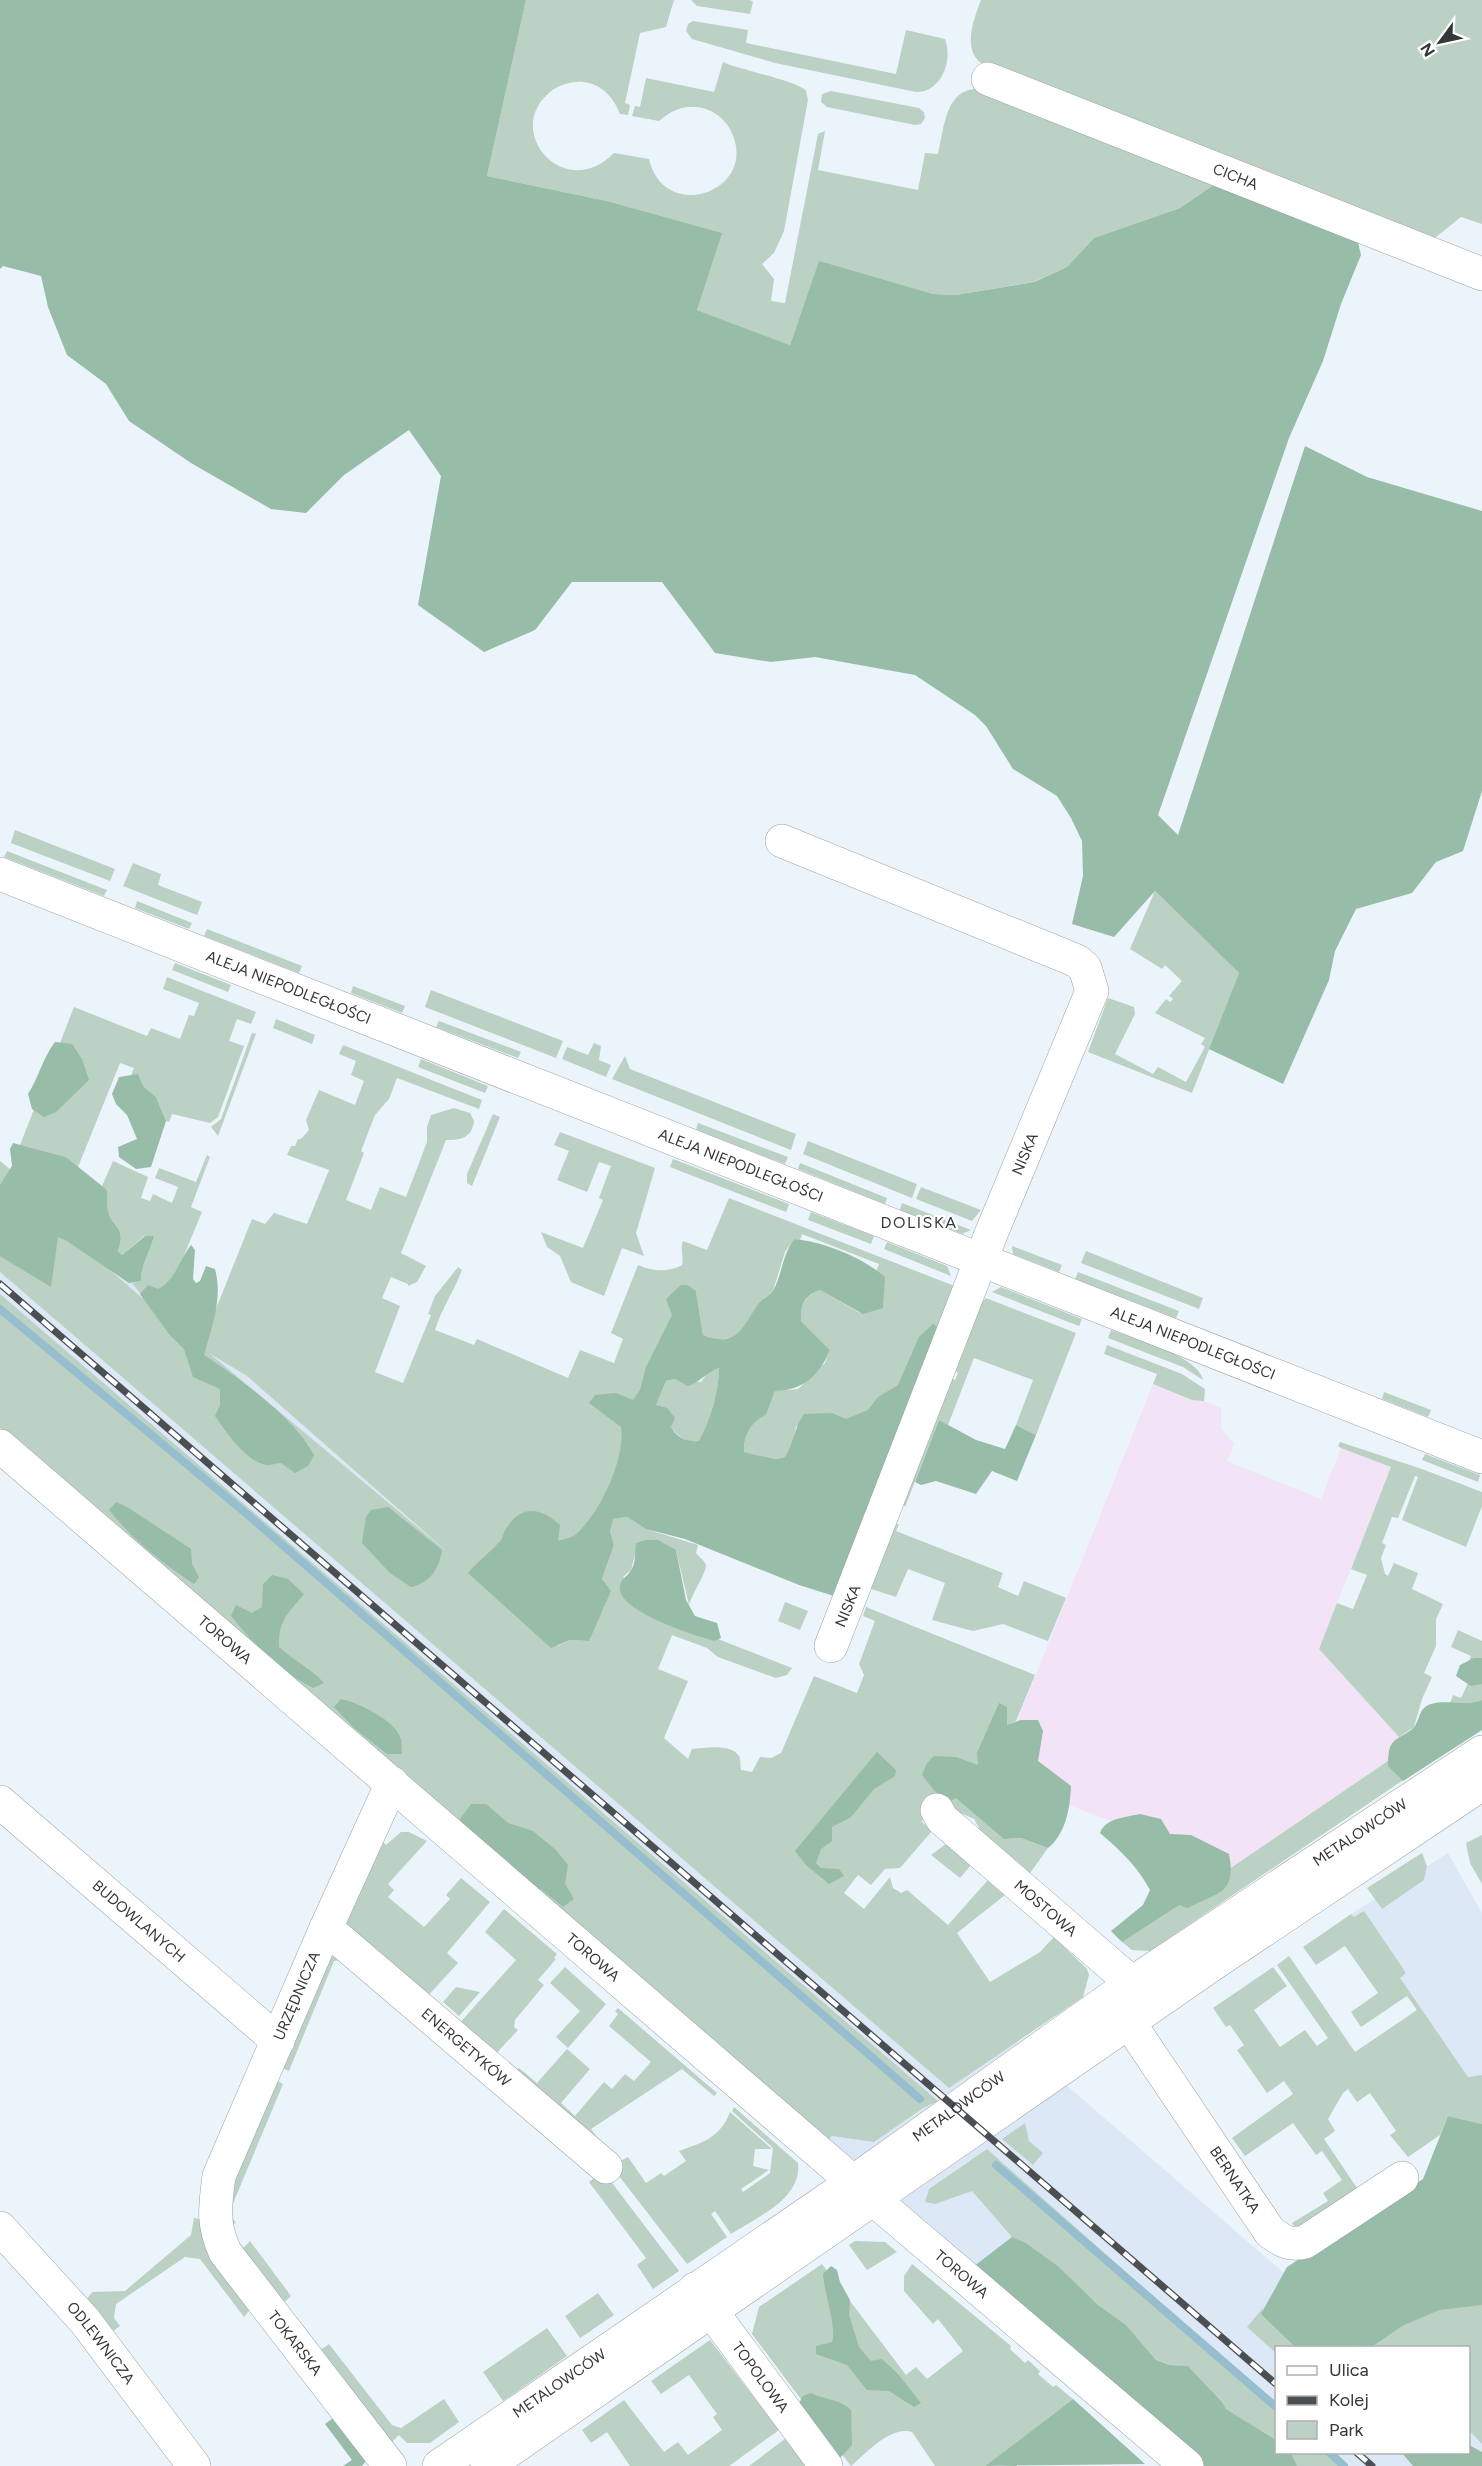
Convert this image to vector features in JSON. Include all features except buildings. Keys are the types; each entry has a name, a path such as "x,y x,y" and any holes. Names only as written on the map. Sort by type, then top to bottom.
{"street":[{"name":"CICHA","path":"988,79 1482,274"},
{"name":"NISKA","path":"782,842 1077,961 1085,968 1092,991 1089,1003 981,1260 831,1646"},
{"name":"ALEJA NIEPODLEGŁOŚCI","path":"0,874 1482,1458"},
{"name":"TOROWA","path":"0,1446 863,2191 1187,2466"},
{"name":"METALOWCÓW","path":"439,2466 702,2301 863,2191 1482,1752"},
{"name":"URZĘDNICZA","path":"214,2212 219,2176 326,1928 392,1783"},
{"name":"METALOWCÓW","path":"1132,2002 1482,1784"},
{"name":"BUDOWLANYCH","path":"0,1803 278,2041"},
{"name":"MOSTOWA","path":"937,1810 942,1819 1132,2002"},
{"name":"ENERGETYKÓW","path":"326,1928 606,2168"},
{"name":"BERNATKA","path":"1132,2002 1270,2232 1281,2240 1294,2245 1305,2242 1401,2178"},
{"name":"TOKARSKA","path":"214,2212 216,2232 225,2252 390,2466"},
{"name":"ODLEWNICZA","path":"0,2228 85,2321 194,2466"},
{"name":"METALOWCÓW","path":"487,2466 702,2301"},
{"name":"TOPOLOWA","path":"702,2301 826,2466"}],"shaded area":[{"path":"0,1161 557,1646 1369,2346 1275,2346 1275,2454 1470,2454 1470,2433 1482,2444 1482,2466 1207,2466 958,2254 0,1422"},
{"path":"1153,1384 1192,1400 1204,1401 1221,1408 1221,1428 1234,1444 1227,1461 1321,1499 1341,1448 1391,1467 1319,1649 1408,1747 1232,1869 995,1776"},
{"path":"1448,1853 1482,1913 1482,2079 1466,2081 1351,1914"}],"green space":[{"path":"0,0 526,0 487,176 607,201 722,233 697,310 790,345 819,261 933,294 955,295 1034,282 1067,267 1094,238 1180,208 1218,182 1357,238 1361,255 1341,304 1323,361 1289,438 1158,815 1178,835 1305,446 1367,477 1482,511 1482,791 1463,851 1436,862 1412,893 1356,909 1335,951 1329,980 1283,1084 1209,1049 1239,973 1155,891 1114,937 1072,924 1083,876 1082,841 1071,818 1057,796 1013,769 986,726 975,715 915,675 815,657 771,662 715,653 662,582 572,582 535,630 484,652 418,605 441,476 409,430 344,475 306,513 271,509 191,463 129,421 106,384 67,355 48,307 41,276 3,266 0,269"},
{"path":"526,0 674,0 666,27 640,33 625,103 630,105 628,115 620,114 611,97 601,89 583,82 569,83 556,88 549,93 537,109 533,126 536,142 546,156 560,166 577,170 595,166 614,153 649,159 658,179 672,191 689,195 706,192 721,184 732,171 737,154 730,129 718,115 699,107 681,108 669,113 659,121 632,116 635,106 640,107 646,78 714,92 723,62 792,83 806,91 808,100 784,231 774,253 762,264 774,279 771,301 785,303 818,134 825,131 818,170 918,190 925,153 938,154 952,103 966,91 977,89 1218,182 1180,208 1094,238 1067,267 1033,282 955,295 933,294 819,262 790,345 697,310 721,233 607,201 487,176"},
{"path":"691,0 750,0 753,2 750,14 697,6"},
{"path":"981,0 1482,0 1482,224 1461,217 1431,241 981,63 972,50 971,33"},
{"path":"693,21 748,30 746,43 896,74 906,30 945,39 948,56 939,81 925,91 916,92 775,63 692,39 686,31 688,24"},
{"path":"831,91 919,108 924,112 925,118 921,124 915,125 827,107 821,102 822,94"},
{"path":"15,830 115,869 110,881 11,843"},
{"path":"7,851 107,890 104,896 4,857"},
{"path":"133,863 161,874 158,885 202,902 197,915 123,886"},
{"path":"1155,891 1239,973 1192,1093 1088,1052 1108,998 1134,1007 1135,1014 1115,1054 1153,1074 1158,1067 1186,1082 1205,1047 1201,1044 1205,1038 1155,1013 1166,999 1170,1002 1173,999 1169,996 1182,981 1165,965 1162,969 1130,949"},
{"path":"137,901 192,923 189,929 135,908"},
{"path":"207,929 302,966 299,973 204,936"},
{"path":"175,963 231,985 228,992 172,970"},
{"path":"167,977 256,1012 251,1024 237,1019 229,1041 244,1046 218,1117 210,1123 172,1114 169,1122 166,1121 156,1097 144,1087 138,1074 131,1076 134,1068 120,1063 78,1167 66,1157 20,1145 74,1007 147,1036 151,1028 180,1039 189,1015 194,1016 199,1003 163,989"},
{"path":"353,986 405,1006 402,1013 351,993"},
{"path":"431,990 563,1041 556,1058 425,1007"},
{"path":"276,1019 315,1035 312,1044 273,1028"},
{"path":"439,1021 521,1052 518,1058 436,1027"},
{"path":"252,1033 256,1034 218,1136 211,1127 221,1119"},
{"path":"55,1042 72,1044 82,1059 89,1080 56,1112 44,1117 32,1109 28,1094"},
{"path":"594,1043 601,1046 599,1060 611,1065 606,1077 562,1059 567,1047 588,1055"},
{"path":"343,1045 482,1100 479,1109 397,1078 389,1099 375,1115 361,1151 364,1153 346,1200 371,1210 380,1187 406,1197 427,1142 427,1127 431,1115 454,1108 470,1113 474,1121 471,1131 465,1137 446,1140 401,1253 426,1266 417,1282 408,1286 391,1277 382,1298 400,1306 375,1372 403,1383 431,1315 428,1314 435,1296 458,1267 462,1270 435,1330 474,1345 477,1339 568,1378 580,1350 614,1363 623,1339 611,1333 638,1265 660,1270 682,1265 683,1241 707,1250 729,1198 957,1287 867,1515 796,1426 793,1444 785,1457 776,1459 744,1452 744,1446 752,1426 766,1415 775,1391 798,1389 825,1363 830,1350 801,1321 804,1301 820,1290 860,1313 879,1264 802,1234 800,1240 794,1239 785,1252 773,1291 757,1305 745,1328 731,1338 716,1340 703,1335 696,1291 557,1646 570,1640 589,1641 594,1624 604,1608 602,1579 614,1545 610,1531 612,1519 627,1517 646,1529 698,1545 696,1553 705,1563 706,1568 689,1605 676,1550 635,1555 631,1570 623,1577 675,1628 715,1641 718,1639 792,1668 787,1675 776,1678 718,1657 707,1648 672,1635 658,1669 688,1681 664,1738 688,1759 692,1749 710,1747 730,1749 739,1756 741,1770 752,1772 760,1757 771,1758 781,1753 814,1676 857,1693 864,1675 859,1664 875,1621 863,1616 866,1607 1035,1675 1016,1721 1007,1726 1004,1839 1021,1838 1048,1848 1028,1876 983,1835 974,1819 956,1811 921,1821 932,1831 900,1868 885,1869 871,1885 858,1875 844,1893 864,1909 890,1877 893,1888 901,1893 907,1890 948,1925 988,1880 1005,1895 957,1933 990,1982 1040,1952 1054,1937 1087,1969 1089,1975 1083,1997 949,2088 0,1272 0,1161 11,1170 8,1177 4,1178 148,1303 132,1283 141,1281 142,1269 154,1236 144,1236 122,1255 118,1251 120,1232 110,1217 107,1190 102,1186 113,1161 148,1177 141,1198 150,1201 153,1194 172,1203 178,1187 155,1178 159,1168 196,1182 207,1155 210,1157 191,1207 202,1212 160,1313 201,1346 252,1219 265,1224 274,1213 307,1224 329,1170 287,1155 291,1146 295,1146 298,1139 301,1139 309,1130 306,1120 319,1090 355,1105 364,1081 351,1075 356,1061 339,1054","holes":["209,1353 247,1376 451,1555"]},
{"path":"625,1056 630,1069 796,1134 791,1150 612,1079"},
{"path":"421,1059 488,1086 485,1093 418,1067"},
{"path":"138,1074 144,1087 156,1097 166,1121 151,1167 136,1169 119,1157 118,1147 137,1139 127,1115 116,1104 112,1094 119,1077"},
{"path":"493,1114 500,1117 472,1186 467,1183 467,1174"},
{"path":"698,1123 788,1157 785,1164 696,1130"},
{"path":"560,1132 655,1168 636,1233 644,1256 622,1248 604,1296 571,1282 560,1256 547,1247 541,1232 583,1248 603,1200 599,1198 611,1166 599,1162 587,1192 557,1180 569,1151 554,1145"},
{"path":"808,1141 917,1184 912,1198 803,1154"},
{"path":"13,1143 66,1157 107,1190 108,1210 120,1231 118,1251 122,1255 145,1236 154,1236 142,1269 141,1281 129,1283 58,1237 51,1287 0,1256 0,1185 12,1166 10,1149"},
{"path":"673,1159 789,1204 786,1212 670,1167"},
{"path":"800,1163 887,1198 885,1204 798,1169"},
{"path":"921,1187 981,1210 972,1221 916,1199"},
{"path":"902,1203 971,1230 962,1234 900,1210"},
{"path":"811,1212 874,1236 871,1244 808,1220"},
{"path":"794,1239 818,1243 854,1257 876,1270 885,1277 883,1308 863,1314 820,1290 804,1301 801,1321 830,1350 821,1367 809,1380 794,1388 775,1391 766,1415 756,1421 749,1430 744,1452 776,1459 785,1457 804,1414 832,1413 846,1419 868,1410 878,1397 898,1385 919,1337 933,1324 942,1330 834,1596 799,1585 685,1539 646,1529 627,1517 613,1519 610,1531 614,1545 602,1579 611,1591 589,1641 570,1640 551,1648 468,1573 501,1540 507,1527 519,1515 532,1511 553,1519 560,1525 558,1541 575,1535 593,1514 602,1500 615,1469 621,1440 621,1427 589,1403 595,1395 616,1393 633,1400 640,1390 646,1367 672,1315 666,1299 681,1285 687,1285 696,1291 703,1335 722,1339 730,1338 741,1329 758,1305 773,1291","holes":["719,1368 713,1406 699,1441 691,1441 679,1436 671,1427 675,1418 667,1408 656,1405 666,1381 675,1379 688,1386"]},
{"path":"887,1242 947,1266 951,1276 884,1249"},
{"path":"191,1245 195,1250 193,1279 196,1283 200,1281 206,1266 215,1269 217,1280 216,1312 204,1355 265,1399 305,1441 314,1455 308,1466 295,1473 281,1463 268,1465 259,1462 237,1445 215,1416 220,1405 220,1389 193,1377 184,1349 169,1334 140,1294 148,1285 158,1289 164,1285 173,1275"},
{"path":"1012,1246 1062,1265 1059,1272 1013,1254"},
{"path":"1086,1251 1203,1298 1199,1309 1081,1263"},
{"path":"1078,1272 1179,1311 1176,1318 1075,1279"},
{"path":"1001,1287 1082,1319 1079,1326 992,1292"},
{"path":"0,1294 938,2101 923,2108 874,2142 832,2136 826,2142 0,1428"},
{"path":"986,1298 1076,1333 1036,1435 1016,1425 1033,1380 974,1358 948,1425 939,1420 905,1507 902,1502 950,1378 955,1380 958,1373 953,1370 979,1305"},
{"path":"1111,1330 1178,1356 1199,1371 1203,1380 1183,1367 1108,1338"},
{"path":"1107,1345 1182,1374 1205,1389 1204,1401 1192,1400 1153,1384 1157,1374 1104,1354"},
{"path":"719,1368 716,1396 703,1434 699,1442 691,1442 673,1430 656,1405 666,1381 675,1379 701,1382 709,1371"},
{"path":"1384,1392 1431,1410 1428,1417 1382,1399"},
{"path":"939,1420 976,1440 1005,1449 1016,1425 1036,1435 1017,1481 992,1471 976,1494 936,1481 921,1485 915,1482"},
{"path":"1340,1442 1482,1492 1482,1506 1466,1547 1402,1520 1418,1477 1415,1476 1398,1518 1392,1517 1382,1543 1386,1545 1381,1558 1385,1574 1388,1576 1394,1563 1418,1573 1412,1589 1443,1604 1436,1619 1436,1646 1424,1673 1432,1677 1422,1699 1414,1727 1399,1737 1319,1649 1337,1603 1353,1609 1367,1575 1351,1569 1391,1467 1341,1448 1338,1446"},
{"path":"1425,1454 1480,1475 1478,1482 1422,1460"},
{"path":"116,1502 191,1549 192,1564 199,1577 194,1584 159,1559 128,1531 109,1510"},
{"path":"388,1507 442,1550 433,1574 418,1585 411,1587 390,1573 362,1543 366,1517 371,1510"},
{"path":"899,1524 896,1531 1003,1573 998,1587 1018,1596 1024,1581 1066,1598 1048,1641 1003,1624 973,1631 932,1620 945,1583 908,1569 896,1597 868,1588 892,1525"},
{"path":"658,1540 676,1550 686,1600 695,1616 717,1623 721,1638 715,1641 660,1622 632,1606 624,1598 620,1586 633,1567 636,1543"},
{"path":"272,1575 288,1579 304,1594 282,1624 279,1647 324,1683 313,1688 290,1674 268,1656 231,1616 236,1605 252,1613 262,1607 263,1584"},
{"path":"785,1602 808,1611 800,1630 778,1621"},
{"path":"1458,1630 1482,1641 1482,1700 1473,1704 1450,1703 1453,1695 1461,1698 1468,1683 1461,1679 1471,1656 1451,1647"},
{"path":"1474,1658 1482,1658 1482,1684 1471,1686 1456,1676 1460,1665"},
{"path":"341,1699 366,1708 392,1725 401,1739 402,1754 387,1754 354,1728 334,1707"},
{"path":"1482,1700 1482,1730 1403,1781 1388,1766 1392,1743 1415,1726 1427,1706 1443,1702 1470,1703"},
{"path":"999,1703 1007,1707 1007,1725 1021,1720 1038,1720 1043,1731 1038,1761 1071,1786 1070,1803 1063,1828 1048,1848 1021,1838 1004,1839 956,1798 945,1804 922,1775 927,1763 934,1756 956,1757 978,1765 977,1753"},
{"path":"1461,1741 1150,1951 1132,1950 1122,1942 1410,1746"},
{"path":"877,1752 896,1770 895,1776 874,1789 851,1817 832,1827 832,1841 821,1849 816,1863 821,1868 839,1869 844,1876 829,1884 806,1865 795,1851"},
{"path":"471,1804 486,1804 508,1823 533,1831 556,1850 568,1865 565,1884 574,1899 563,1907 542,1890 524,1885 468,1838 460,1819"},
{"path":"1140,1814 1161,1819 1170,1834 1191,1835 1229,1854 1230,1877 1227,1885 1216,1895 1188,1908 1179,1905 1122,1942 1111,1931 1143,1905 1150,1890 1128,1859 1100,1833 1111,1821"},
{"path":"401,1832 409,1832 427,1841 388,1884 394,1890 388,1897 424,1927 450,1899 446,1895 461,1878 490,1902 447,1953 458,1963 424,2000 345,1933 343,1919 379,1838 386,1845"},
{"path":"1482,1835 1482,1884 1470,1863 1466,1843"},
{"path":"946,1844 971,1865 960,1878 931,1855"},
{"path":"1422,1853 1427,1866 1424,1880 1382,1909 1367,1888"},
{"path":"504,1909 557,1954 554,1958 556,1959 538,1980 544,1985 515,2020 514,2027 518,2030 492,2058 456,2027 516,1960 485,1932"},
{"path":"1364,1911 1406,1973 1400,1978 1468,2077 1482,2075 1482,2124 1448,2116 1440,2135 1408,2157 1390,2135 1396,2131 1370,2093 1357,2102 1348,2089 1343,2093 1328,2119 1335,2131 1324,2139 1359,2191 1299,2233 1292,2223 1328,2201 1323,2193 1342,2180 1322,2151 1316,2155 1293,2123 1245,2156 1232,2138 1293,2094 1284,2081 1267,2093 1237,2050 1244,2045 1230,2025 1226,2027 1213,2008 1273,1967 1287,1986 1254,2010 1280,2047 1305,2030 1317,2046 1328,2038 1277,1965 1289,1956 1355,2052 1417,2010 1407,1996 1361,2027 1351,2012 1378,1993 1345,1946 1316,1965 1303,1947 1351,1914 1354,1917"},
{"path":"334,1956 341,1960 334,1961 289,2071 279,2067 327,1960"},
{"path":"565,1967 606,2004 568,2048 556,2037 580,2011 550,1983"},
{"path":"456,1987 480,1992 459,2016 443,2002"},
{"path":"618,2008 717,2093 714,2096 682,2069 591,2129 599,2140 513,2074 519,2068 537,2083 567,2049 590,2069 561,2103 575,2116 604,2082 612,2089 625,2074 634,2081 651,2062 609,2026 618,2014 615,2011"},
{"path":"274,2079 283,2084 229,2213 236,2223 227,2226 224,2198"},
{"path":"734,2107 798,2163 797,2176 793,2187 776,2206 731,2234 715,2211 711,2214 727,2237 687,2264 609,2163 617,2163 628,2157 646,2183 661,2173 664,2176 686,2161 679,2151 710,2138 721,2128 730,2112 772,2149 755,2149 753,2166 769,2170 741,2189 743,2192 770,2173 773,2148 732,2111"},
{"path":"1448,2116 1482,2124 1482,2305 1439,2310 1402,2326 1373,2346 1294,2346 1261,2314 1287,2267 1423,2179"},
{"path":"1025,2123 1029,2141 1043,2153 1033,2165 1002,2139"},
{"path":"987,2149 1275,2404 1275,2439 1226,2409 1188,2366 1169,2365 1156,2360 1126,2325 1098,2305 1058,2266 1026,2243 1012,2237 972,2191 935,2204 925,2202 929,2189"},
{"path":"603,2171 679,2271 653,2289 637,2265 646,2258 589,2182"},
{"path":"194,2218 199,2219 202,2234 252,2307 244,2317 200,2259 185,2257 116,2304 114,2318 120,2326 112,2332 85,2302 92,2292 125,2291 191,2235"},
{"path":"1012,2237 1026,2243 1058,2266 1098,2305 1126,2325 1156,2360 1169,2365 1188,2366 1226,2409 1275,2439 1275,2454 1291,2454 1297,2466 1203,2466 973,2267"},
{"path":"250,2241 291,2296 282,2304 240,2251"},
{"path":"855,2241 885,2242 897,2252 867,2270 849,2245"},
{"path":"822,2264 906,2375 916,2367 927,2379 963,2351 938,2319 933,2324 904,2291 904,2276 912,2264 1011,2346 1010,2349 1025,2363 1028,2360 1040,2371 1038,2374 1053,2387 1056,2385 1073,2399 985,2466 935,2466 912,2432 904,2431 888,2436 851,2466 752,2334 759,2307"},
{"path":"831,2266 837,2270 840,2282 850,2300 849,2315 859,2347 871,2361 882,2359 898,2374 921,2403 914,2407 889,2391 867,2390 847,2365 816,2354 816,2346 832,2342 832,2319 823,2274"},
{"path":"598,2293 614,2315 580,2338 565,2316"},
{"path":"1482,2298 1482,2444 1470,2432 1470,2346 1373,2346 1359,2336 1369,2315"},
{"path":"1263,2308 1262,2314 1294,2346 1275,2346 1275,2352 1247,2327"},
{"path":"547,2328 567,2356 503,2401 483,2372"},
{"path":"710,2340 779,2430 729,2466 630,2466 607,2432 591,2443 582,2430 624,2400 664,2452 678,2442 688,2455 722,2430 713,2417 717,2414 689,2375 661,2394 651,2381"},
{"path":"329,2344 392,2425 401,2428 444,2399 459,2422 430,2443 407,2443 399,2435 391,2443 319,2351"},
{"path":"811,2393 847,2406 851,2410 852,2445 841,2457 835,2459 797,2407 803,2396"},
{"path":"1073,2399 1145,2464 985,2466"},
{"path":"337,2415 369,2457 362,2466 343,2466 352,2460 325,2424"},
{"path":"786,2438 807,2466 749,2466"},
{"path":"1470,2446 1482,2452 1482,2466 1413,2466 1403,2454 1470,2454"},
{"path":"1291,2454 1332,2454 1347,2466 1297,2466"}],"waterway":[{"path":"0,1309 248,1515 920,2099"},
{"path":"996,2165 1275,2406"},
{"path":"1331,2454 1344,2466"}],"railway":[{"path":"0,1284 1275,2383"},
{"path":"1358,2454 1372,2466"}],"district":[{"name":"DOLISKA","path":"919,1222"}]}
